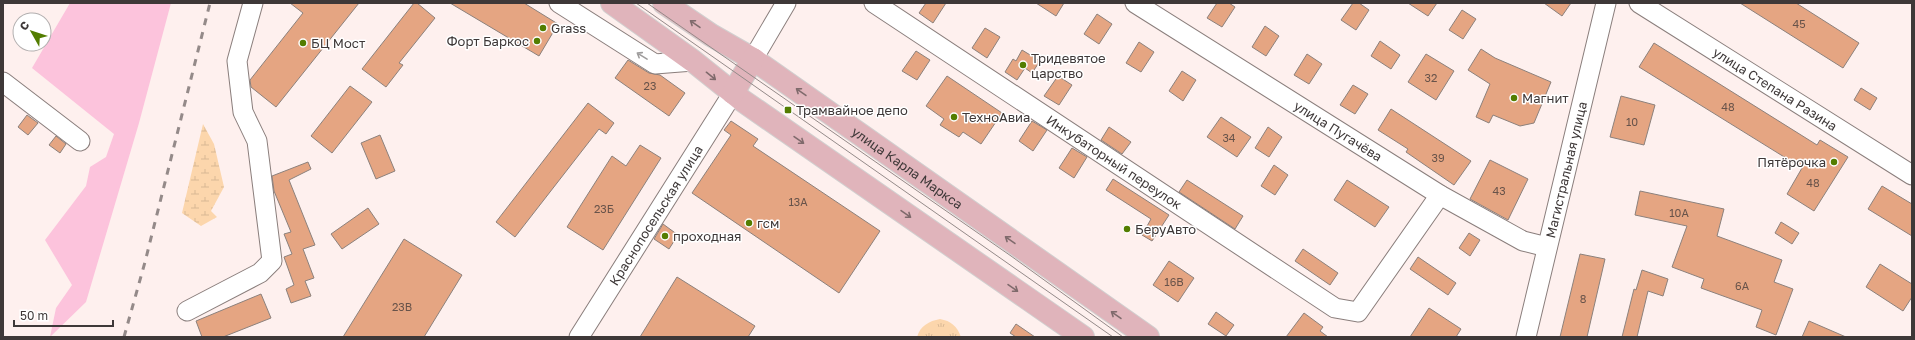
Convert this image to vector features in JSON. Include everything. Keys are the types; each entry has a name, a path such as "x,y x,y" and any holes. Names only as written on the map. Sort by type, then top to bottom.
{"main road":[{"path":"612,3 693,61 733,93 1083,337"},
{"name":"улица Карла Маркса","path":"664,3 711,35 753,59 1148,337"},
{"path":"733,93 753,59"}],"street":[{"path":"187,310 260,273 272,261 257,141 243,112 237,61 253,3"},
{"path":"559,3 655,64 693,61"},
{"path":"753,59 786,3"},
{"name":"Инкубаторный переулок","path":"874,3 1335,308 1358,312 1440,195"},
{"name":"улица Пугачёва","path":"1135,3 1440,195 1523,241 1547,246"},
{"name":"Магистральная улица","path":"1526,337 1606,3"},
{"name":"улица Степана Разина","path":"1638,3 1912,175"},
{"path":"3,82 80,141"},
{"name":"Краснопосельская улица","path":"578,337 733,93"}],"green space":[{"path":"203,124 214,144 224,187 211,211 217,217 201,226 182,213"},
{"path":"940,319 953,325 958,330 961,337 917,337 918,333 923,327 932,321"}],"shaded area":[{"path":"70,3 171,3 139,123 86,302 50,337 56,308 72,285 45,240 86,186 90,167 106,157 114,134 32,68 41,52 52,52 52,34"}],"building":[{"name":"БЦ Мост","path":"290,3 359,3 276,107 251,87 250,80 303,13"},
{"path":"414,3 417,3 435,18 399,63 403,65 386,87 362,69"},
{"path":"450,3 524,3 558,24 539,56"},
{"path":"926,3 946,3 933,23 919,13"},
{"path":"1036,3 1064,3 1056,16"},
{"path":"1217,3 1229,3 1235,7 1222,27 1207,18"},
{"path":"1353,3 1359,3 1369,10 1356,30 1341,20"},
{"path":"1408,3 1437,3 1428,16"},
{"path":"1544,3 1571,3 1562,16"},
{"path":"1740,3 1796,3 1859,43 1843,68"},
{"path":"1462,10 1476,19 1463,39 1449,30"},
{"path":"1097,14 1112,24 1099,44 1084,34"},
{"path":"1265,26 1279,36 1266,56 1252,47"},
{"path":"985,28 1000,37 987,58 972,48"},
{"path":"1380,41 1400,55 1391,69 1371,56"},
{"path":"1139,42 1154,52 1141,72 1126,63"},
{"path":"1654,43 1817,145 1820,140 1848,157 1814,211 1787,194 1802,168 1639,67"},
{"name":"Магнит","path":"1481,49 1495,58 1551,82 1534,123 1520,126 1493,115 1489,123 1476,117 1490,84 1468,70"},
{"name":"Тридевятое царство","path":"1022,50 1040,61 1032,73 1025,68 1017,80 1005,72 1013,59 1016,61"},
{"path":"916,51 930,60 917,80 902,71"},
{"path":"1307,54 1322,64 1309,84 1294,75"},
{"path":"1426,54 1454,71 1436,100 1408,82"},
{"path":"628,60 649,73 660,75 685,93 669,116 615,78"},
{"path":"1182,71 1196,80 1183,101 1169,91"},
{"path":"947,76 1002,113 981,144 963,132 959,137 940,125 944,119 926,106"},
{"path":"1058,76 1072,85 1059,105 1044,96"},
{"path":"1353,85 1368,94 1355,114 1340,105"},
{"path":"350,86 372,102 332,153 311,136"},
{"path":"1861,88 1877,98 1870,110 1854,100"},
{"path":"1621,96 1655,105 1644,145 1610,137"},
{"path":"588,103 614,123 606,134 599,129 515,237 496,222"},
{"path":"1391,109 1471,161 1454,185 1406,152 1408,149 1378,130"},
{"path":"27,115 38,123 28,135 18,127"},
{"path":"1221,117 1251,137 1237,157 1207,137"},
{"path":"731,121 758,139 753,146 880,231 839,293 692,193 731,135 724,130"},
{"path":"1032,121 1047,130 1033,151 1019,141"},
{"path":"1109,127 1131,142 1122,154 1101,140"},
{"path":"1268,127 1282,137 1269,157 1255,148"},
{"path":"380,135 395,171 376,179 361,143"},
{"path":"56,136 66,144 60,153 49,145"},
{"path":"640,145 661,158 603,250 567,227 612,156 626,166"},
{"path":"1072,148 1087,157 1074,178 1059,168"},
{"path":"1490,160 1528,179 1508,220 1470,199"},
{"path":"308,162 311,169 289,180 315,245 303,249 314,278 305,281 311,296 291,303 286,289 294,285 284,257 292,254 284,234 291,232 274,191 272,176"},
{"path":"1274,165 1288,175 1275,195 1261,186"},
{"path":"1113,179 1169,215 1152,241 1142,235 1151,219 1106,190"},
{"path":"1187,180 1243,216 1235,229 1179,192"},
{"path":"1347,180 1389,207 1375,227 1334,200"},
{"path":"1882,186 1912,204 1912,236 1868,209"},
{"path":"1640,191 1724,209 1717,236 1782,260 1774,282 1793,289 1776,335 1756,327 1762,310 1701,288 1704,279 1672,267 1687,226 1635,215"},
{"path":"368,208 379,224 342,249 331,234"},
{"path":"1781,222 1799,233 1792,244 1775,233"},
{"name":"проходная","path":"663,224 678,235 669,249 654,239"},
{"path":"1469,233 1480,240 1470,256 1459,248"},
{"path":"404,239 462,275 424,337 343,337"},
{"path":"1303,249 1338,273 1330,285 1295,261"},
{"path":"1580,254 1605,259 1587,337 1560,337"},
{"path":"1418,257 1456,283 1448,295 1410,269"},
{"path":"1169,261 1194,278 1178,302 1153,285"},
{"path":"1880,264 1912,284 1912,297 1903,311 1866,287"},
{"path":"1642,270 1668,279 1663,296 1648,291 1637,337 1622,337 1634,289 1636,290"},
{"path":"677,277 755,326 748,337 640,337"},
{"path":"261,294 271,318 223,337 202,337 196,321"},
{"path":"1429,308 1461,329 1456,337 1410,337"},
{"path":"1216,312 1234,325 1226,336 1208,324"},
{"path":"1304,313 1323,327 1320,331 1328,337 1286,337"},
{"path":"1809,321 1846,337 1802,337"},
{"path":"1016,324 1035,337 1016,337 1010,333"}],"tram line":[{"path":"636,3 1113,337"},
{"path":"647,3 1011,256 1123,337"}],"railway":[{"path":"124,337 145,262 210,3"}],"place":[{"name":"Grass","path":"543,28"},
{"name":"Форт Баркос","path":"537,41"},
{"name":"БЦ Мост","path":"303,43"},
{"name":"Тридевятое царство","path":"1023,65"},
{"name":"Магнит","path":"1514,98"},
{"name":"Трамвайное депо","path":"788,110"},
{"name":"ТехноАвиа","path":"954,117"},
{"name":"Пятёрочка","path":"1834,162"},
{"name":"гсм","path":"749,223"},
{"name":"БеруАвто","path":"1127,229"},
{"name":"проходная","path":"665,236"}]}
